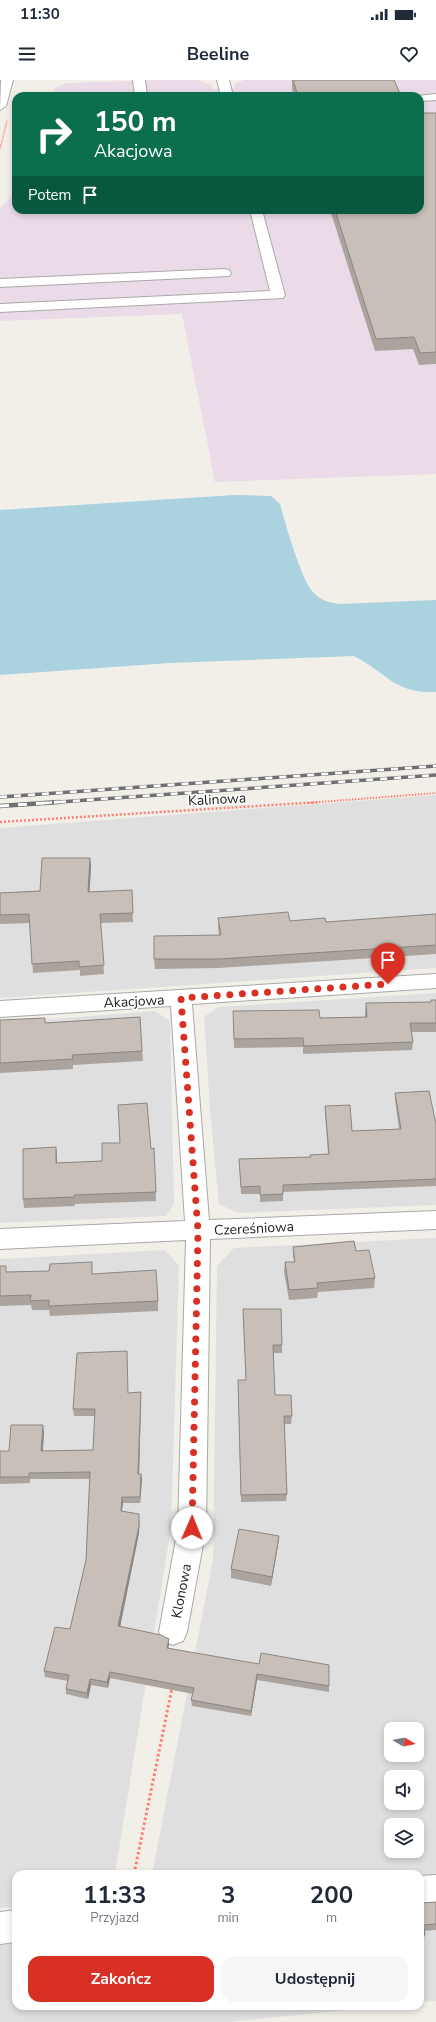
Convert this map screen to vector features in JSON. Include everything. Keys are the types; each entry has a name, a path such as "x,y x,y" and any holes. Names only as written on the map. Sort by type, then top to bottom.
{"street":[{"path":"0,106 7,80"},
{"path":"139,80 140,92"},
{"path":"223,80 226,92"},
{"path":"424,98 436,97"},
{"path":"0,308 145,300 278,295 257,214"},
{"path":"0,283 224,273"},
{"name":"Akacjowa","path":"0,1009 436,981"},
{"name":"Klonowa","path":"173,1632 192,1528 198,1231 181,998"},
{"name":"Czereśniowa","path":"0,1239 436,1220"},
{"path":"424,1892 436,1890"},
{"path":"0,1928 12,1926"}],"path":[{"name":"Kalinowa","path":"0,822 292,804 436,793"},
{"path":"135,1870 173,1684"}],"shaded area":[{"path":"197,80 212,85 213,89 234,88 234,84 244,80 436,80 436,474 215,482 182,314 0,321 0,208 12,196 12,214 424,214 424,92 54,92 55,88 67,83"},
{"path":"436,795 436,968 0,998 0,828"},
{"path":"436,993 436,1205 238,1213 219,1204 210,1110 204,1017 218,1007"},
{"path":"155,1011 170,1021 174,1204 166,1216 0,1223 0,1023"},
{"path":"436,1238 436,1875 424,1875 424,1870 153,1870 213,1560 217,1266 234,1248"},
{"path":"165,1250 179,1266 171,1528 116,1870 12,1870 12,1907 0,1908 0,1259"},
{"path":"436,1907 436,2001 424,2002 424,1908"},
{"path":"12,1944 12,2010 346,2010 230,2022 0,2022 0,1945"}],"water":[{"path":"235,495 271,496 280,504 303,575 312,591 321,599 339,604 436,600 436,692 422,692 401,686 354,656 170,663 0,675 0,510"}],"building":[{"path":"293,80 394,80 399,92 297,92"},
{"path":"424,113 436,113 436,352 420,353 414,337 376,339 336,214 424,214"},
{"path":"42,858 90,858 88,892 132,890 133,913 100,914 104,965 79,967 79,961 32,964 29,914 0,915 0,893 40,891"},
{"path":"288,912 290,921 325,918 326,922 436,914 436,945 219,959 154,959 154,936 221,935 218,918"},
{"path":"431,1000 436,1000 436,1023 410,1023 413,1042 304,1046 303,1038 234,1039 233,1011 319,1010 320,1018 367,1017 366,1003 431,1002"},
{"path":"140,1017 142,1051 72,1055 73,1059 0,1063 0,1020 45,1018 45,1023"},
{"path":"429,1091 436,1124 436,1179 283,1185 283,1194 260,1195 260,1186 241,1187 239,1159 311,1157 310,1155 329,1154 325,1106 350,1105 352,1131 401,1129 395,1093"},
{"path":"147,1103 151,1149 154,1148 156,1192 74,1195 74,1197 23,1199 23,1149 56,1147 56,1163 102,1161 102,1143 120,1143 118,1105"},
{"path":"354,1241 356,1251 369,1250 375,1278 317,1283 318,1288 289,1290 285,1262 295,1262 293,1247"},
{"path":"92,1262 92,1274 156,1270 158,1301 49,1306 49,1300 30,1301 31,1295 0,1296 0,1266 6,1266 6,1272 49,1271 50,1264"},
{"path":"243,1309 281,1309 282,1345 273,1345 275,1395 291,1395 292,1416 284,1416 287,1494 241,1495 238,1380 246,1380"},
{"path":"127,1351 128,1393 141,1392 138,1474 141,1474 140,1497 122,1497 121,1511 139,1514 139,1526 118,1626 161,1635 169,1639 167,1648 259,1664 261,1653 329,1665 329,1686 257,1674 251,1711 191,1700 194,1688 110,1672 107,1682 90,1679 87,1693 66,1689 69,1675 44,1671 55,1627 70,1629 86,1560 90,1472 29,1473 29,1477 0,1477 0,1451 9,1451 11,1425 43,1425 41,1451 93,1450 95,1409 73,1409 77,1353"},
{"path":"239,1529 279,1536 272,1577 231,1569"},
{"path":"436,1902 436,1924 424,1925 424,1903"}],"railway":[{"path":"0,797 436,766"},
{"path":"58,802 436,775"},
{"path":"0,806 58,802"},
{"path":"45,803 58,802"}],"route":[{"path":"192,1528 198,1231 181,998 388,984"}]}
